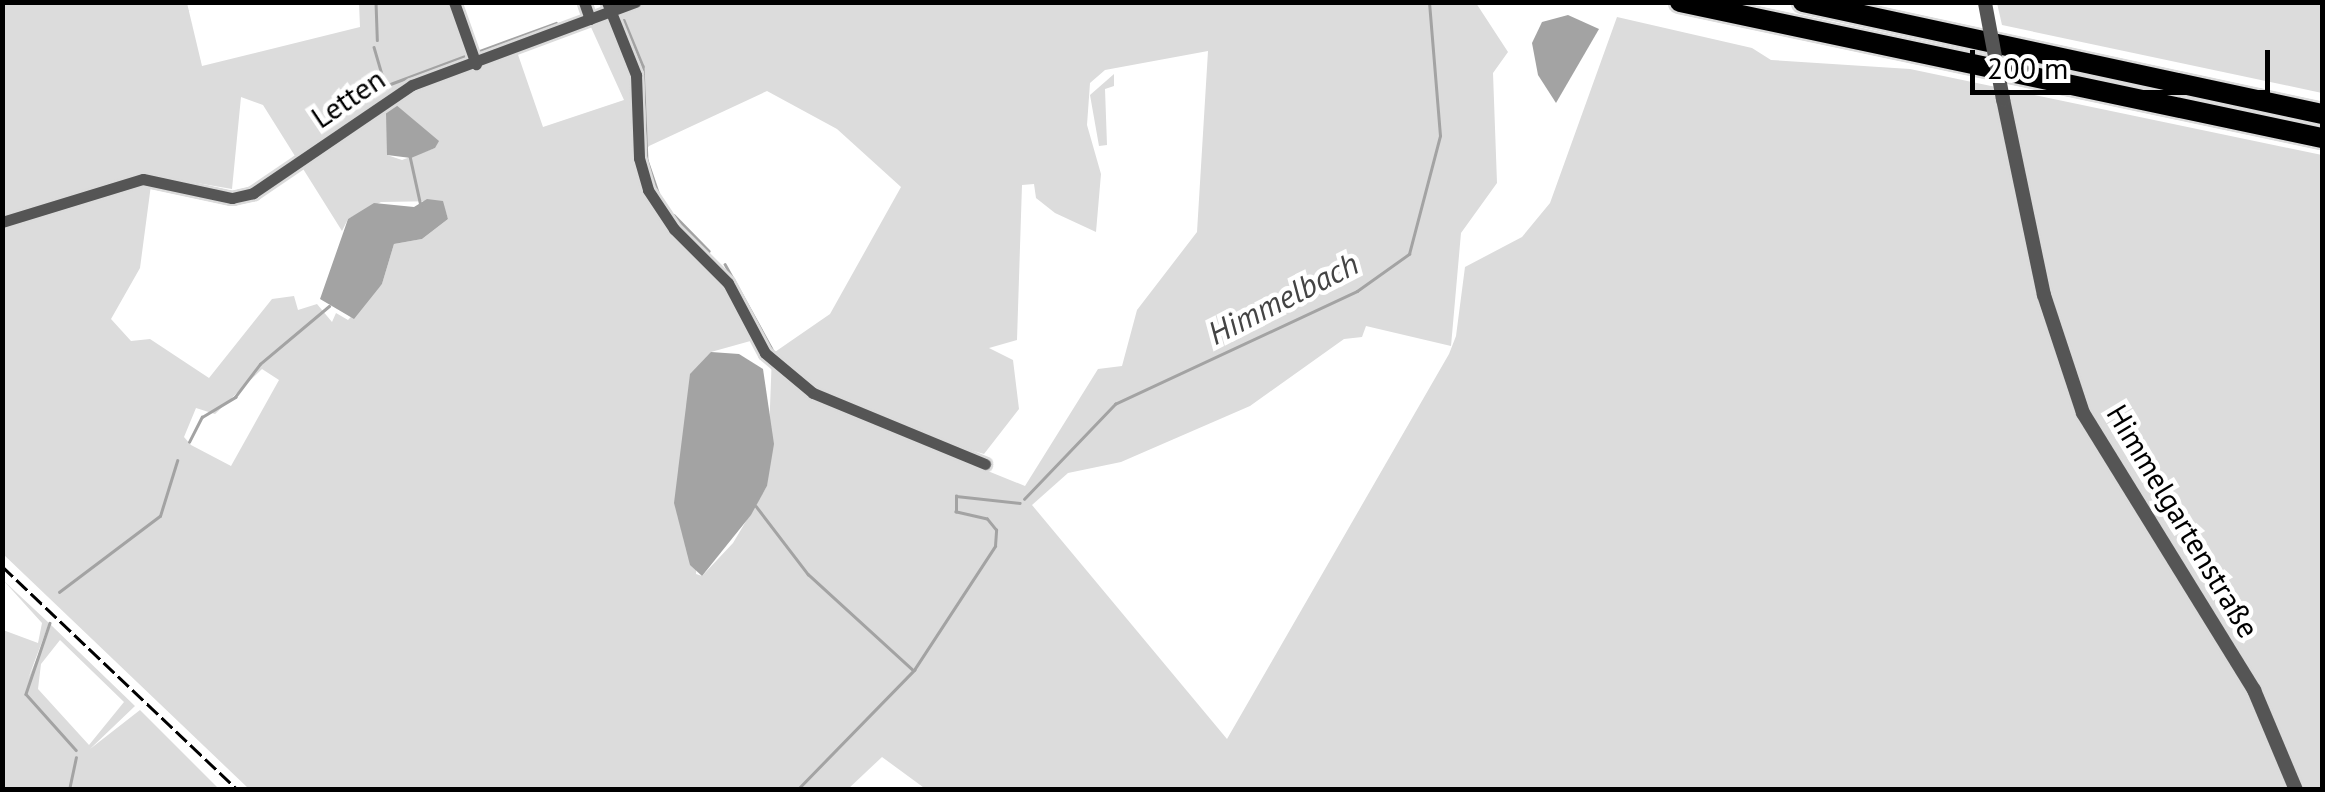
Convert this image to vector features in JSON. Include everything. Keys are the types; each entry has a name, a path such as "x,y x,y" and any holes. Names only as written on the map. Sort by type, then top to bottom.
{"highway":[{"path":"1680,2 2322,138"},
{"path":"1802,2 2322,114"}],"street":[{"path":"454,2 476,64"},
{"path":"584,2 590,19"},
{"name":"Letten","path":"2,222 143,179 232,198 253,193 386,98 590,19 608,7 635,2"},
{"name":"Himmelgartenstraße","path":"1984,3 2044,294 2083,413 2254,690 2296,790"},
{"path":"608,7 636,75 639,158 648,190 674,229 728,283 765,353 812,393 985,464"}],"shaded area":[{"path":"2,3 187,3 202,66 360,27 359,3 448,3 470,61 515,46 543,127 624,100 590,25 647,3 1476,3 1508,52 1493,73 1497,183 1461,233 1451,346 1366,326 1362,337 1344,339 1250,406 1121,462 1068,473 1032,505 1227,739 1449,354 1456,336 1465,267 1522,237 1550,203 1617,17 1752,48 1771,60 1910,69 2322,155 2322,789 927,790 882,757 848,789 249,789 3,554","holes":["1208,51 1197,232 1137,310 1122,366 1098,369 1025,486 931,448 935,440 984,454 1019,409 1013,360 989,348 1017,340 1022,185 1034,184 1036,198 1055,213 1096,232 1101,174 1087,125 1090,83 1105,70","767,91 837,129 901,187 830,314 772,354 767,486 733,543 702,576 696,574 711,352 754,340 733,297 644,188 636,163 649,146","241,97 263,105 342,231 348,219 381,202 442,201 448,219 422,239 394,244 382,284 348,320 336,313 332,322 317,304 298,310 294,296 272,299 209,378 150,339 131,341 111,319 140,268 151,185 144,174 232,189","412,121 435,148 402,160 387,155 388,136","262,369 279,380 231,466 191,445 184,437 196,408 215,414"]},
{"path":"1997,3 2322,3 2322,93 2002,25"},
{"path":"1568,15 1599,29 1556,103 1538,75 1532,43 1542,22"},
{"path":"1114,74 1114,86 1105,89 1107,145 1099,146 1090,95"},
{"path":"395,104 439,141 435,148 411,158 387,155 386,113"},
{"path":"427,199 443,201 448,219 422,239 394,244 382,284 354,319 320,299 348,219 374,203 414,207"},
{"path":"711,352 739,354 763,369 774,444 767,486 751,515 702,576 690,565 674,503 690,374"},
{"path":"3,580 49,623 28,679 51,625 135,706 90,749 140,710 219,789 3,789 3,630 38,643 42,623","holes":["60,640 124,702 89,745 38,689 41,664"]}],"waterway":[{"path":"376,2 377,40"},
{"name":"Himmelbach","path":"1024,499 1115,404 1357,291 1409,254 1440,136 1429,2"},
{"path":"624,20 643,66 647,160 660,198"},
{"path":"477,52 556,23"},
{"path":"374,47 386,88"},
{"path":"385,86 470,54"},
{"path":"410,156 421,206"},
{"path":"674,215 709,251"},
{"path":"725,264 772,349"},
{"path":"189,442 202,417 235,397 260,364 329,306"},
{"path":"59,592 160,516 177,461"},
{"name":"Himmelbach","path":"797,790 914,670 995,546 996,530 987,519 956,512 956,496 1020,503"},
{"path":"756,506 808,574 912,669"},
{"path":"50,623 26,694 76,750"},
{"path":"69,790 76,758"}],"railway":[{"path":"2,566 238,790"}]}
